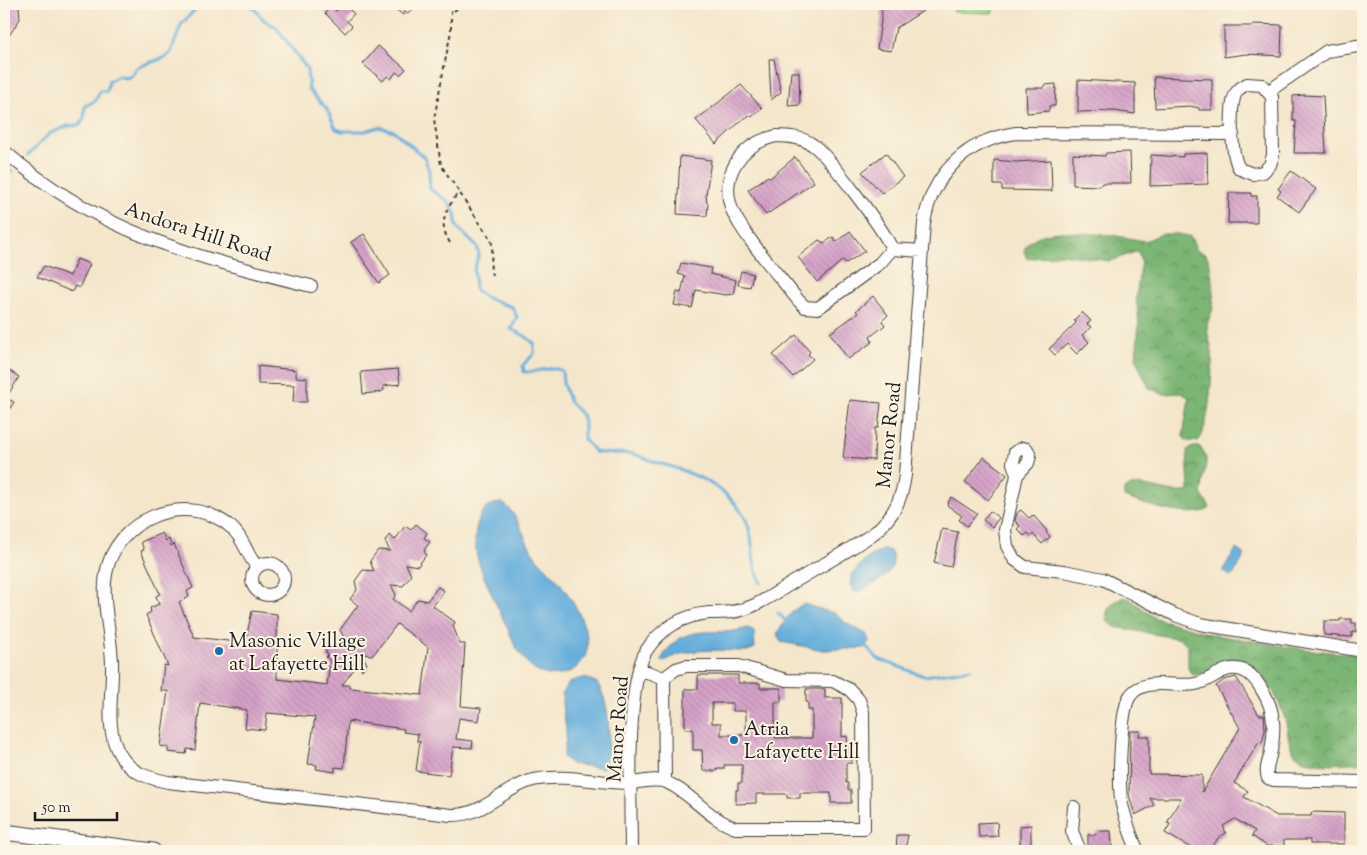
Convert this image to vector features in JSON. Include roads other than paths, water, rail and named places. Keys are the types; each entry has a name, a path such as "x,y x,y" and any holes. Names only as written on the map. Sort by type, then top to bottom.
{"main road":[{"path":"4,832 103,848 153,851"}],"street":[{"path":"1269,91 1327,51 1352,45 1363,45"},
{"path":"1252,83 1262,85 1269,91 1273,103 1273,155 1267,169 1253,174 1240,169 1233,156 1233,98 1238,89 1252,83"},
{"name":"Manor Road","path":"631,851 631,783 636,690 639,669 651,644 672,625 691,616 734,612 759,603 881,527 894,512 902,496 926,213 936,185 954,161 973,147 987,140 1016,133 1233,134"},
{"path":"794,137 811,144 824,156 883,233 892,249 880,263 822,307 814,309 805,307 735,215 728,190 734,166 751,146 767,138 794,137"},
{"name":"Andora Hill Road","path":"4,151 58,193 125,230 196,255 311,286"},
{"path":"892,249 922,251"},
{"path":"1017,475 1006,519 1005,539 1014,559 1025,568 1064,571 1103,579 1175,615 1200,624 1363,651"},
{"path":"257,567 244,542 232,528 215,517 196,510 174,510 153,516 134,527 116,549 108,564 105,584 112,650 111,722 116,747 124,761 135,771 149,778 168,782 451,815 475,812 514,788 538,779 555,778 631,783 665,781 718,821 736,828 864,828 863,712 859,700 850,690 833,681 786,680 739,666 686,666 664,678"},
{"path":"639,669 664,678"},
{"path":"1138,851 1121,797 1122,732 1125,709 1130,696 1145,686 1195,684 1228,669 1242,670 1252,677 1263,690 1273,715 1272,742 1266,771 1268,778 1274,780 1363,782"},
{"path":"664,678 665,781"},
{"path":"1074,807 1073,836 1080,851"}],"water":[{"path":"502,503 516,518 534,554 569,595 582,620 587,637 586,655 576,668 560,675 541,673 527,663 517,649 480,567 475,538 480,516 486,508"},
{"path":"885,549 890,551 893,559 889,572 877,582 856,593 852,589 851,583 855,571 866,559"},
{"path":"1236,549 1245,555 1232,577 1223,571"},
{"path":"804,604 836,614 846,623 866,634 870,640 864,648 824,650 781,642 777,634 792,613"},
{"path":"748,628 754,632 755,648 747,651 693,651 663,662 661,660 670,647 690,634 735,631"},
{"path":"584,678 596,682 605,700 609,736 603,768 571,764 563,757 566,732 562,697 568,685 574,680"}],"waterway":[{"path":"28,155 49,134 68,126 80,125 84,118 85,106 95,101 100,91 107,91 109,81 119,76 130,77 138,67 166,57 171,52 181,25 200,4"},
{"path":"250,4 264,20 276,27 307,69 309,90 327,109 336,129 342,131 365,131 379,127 394,131 425,158 429,171 430,189 449,202 455,213 457,227 477,247 479,254 474,270 475,289 484,297 512,307 517,317 511,329 534,343 534,354 523,365 524,372 548,369 562,371 563,383 569,401 582,415 584,439 595,452 633,454 682,470 695,475 730,498 739,508 749,528 755,567 761,583"},
{"path":"4,196 8,190 7,175 11,171"},
{"path":"778,613 788,623"},
{"path":"863,643 878,659 924,676 971,669"}],"place":[{"name":"Masonic Village at Lafayette Hill","path":"219,651"},
{"name":"Atria Lafayette Hill","path":"734,740"}]}
